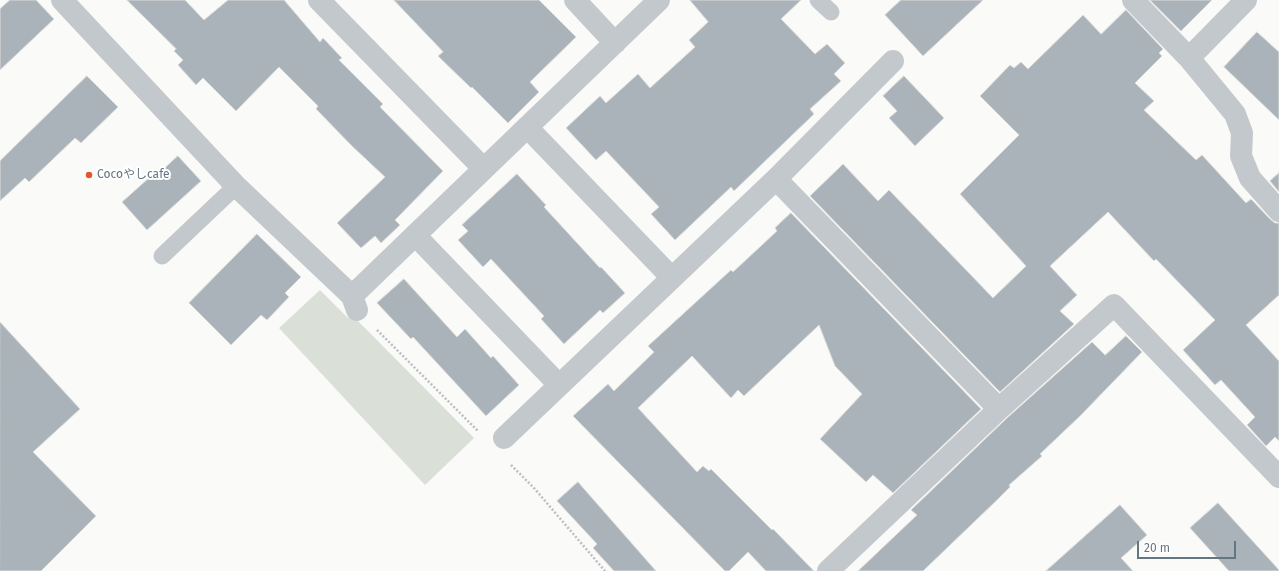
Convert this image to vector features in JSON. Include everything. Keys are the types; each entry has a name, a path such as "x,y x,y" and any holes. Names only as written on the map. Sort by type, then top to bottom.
{"street":[{"path":"62,0 236,186 354,303 415,235 659,0"},
{"path":"319,0 484,169"},
{"path":"575,0 615,43"},
{"path":"1133,0 1189,58 1235,114 1242,133 1241,156 1250,178 1279,211"},
{"path":"1189,58 1246,0"},
{"path":"504,438 776,179 893,61"},
{"path":"527,127 672,278"},
{"path":"776,179 999,408"},
{"path":"415,235 559,385"},
{"path":"828,571 999,408 1114,305 1279,478"}],"lane":[{"path":"818,0 831,12"},
{"path":"162,256 236,186"}],"shaded area":[{"path":"320,290 348,318 352,315 474,438 425,485 279,328"}],"building":[{"path":"10,0 36,0 54,19 0,70 0,9"},
{"path":"127,0 185,0 204,20 228,0 284,0 320,42 323,38 342,58 339,60 383,104 380,107 443,171 395,220 400,225 381,243 375,236 361,248 337,223 385,177 316,109 318,106 279,67 236,111 203,78 196,85 178,65 183,60 174,51 176,49"},
{"path":"394,0 539,0 576,37 530,82 539,92 508,123 438,56 443,52"},
{"path":"690,0 801,0 781,19 815,54 827,44 845,63 834,74 841,81 810,109 814,114 734,191 731,187 675,240 651,214 659,207 606,151 596,160 566,128 600,96 606,103 638,74 650,88 695,47 689,40 708,22"},
{"path":"901,0 983,0 923,56 885,15"},
{"path":"1150,0 1212,0 1181,31"},
{"path":"1126,10 1163,49 1159,53 1162,56 1135,83 1154,101 1144,110 1196,160 1202,155 1246,203 1251,199 1270,219 1275,223 1279,223 1279,295 1246,325 1279,361 1279,441 1275,437 1266,446 1247,425 1255,417 1221,380 1215,385 1183,350 1215,320 1156,259 1154,261 1108,212 1050,266 1077,295 1060,311 1074,324 1000,392 810,196 843,164 878,201 889,190 993,298 1026,266 960,194 1019,135 980,96 1010,65 1014,68 1021,62 1028,69 1083,15 1101,34"},
{"path":"1257,32 1279,52 1279,120 1224,67"},
{"path":"87,76 118,107 81,143 75,138 29,182 25,178 0,201 0,161"},
{"path":"904,76 944,118 915,146 889,118 897,111 883,96"},
{"path":"178,156 201,181 147,230 122,202 159,169 161,171"},
{"path":"1279,173 1279,192 1270,181"},
{"path":"517,174 546,205 544,207 625,293 603,313 600,310 564,344 541,319 544,316 491,259 483,267 458,240 468,231 462,225"},
{"path":"791,213 981,409 893,493 873,475 866,482 820,439 862,394 835,366 819,325 744,396 738,390 731,398 692,356 638,408 697,472 703,466 709,471 711,469 814,571 766,571 748,552 729,571 725,571 573,416 608,384 614,391 654,352 648,346 731,270 733,272 777,231 775,228"},
{"path":"257,234 301,277 285,293 289,297 267,320 261,315 231,345 189,303"},
{"path":"404,279 457,337 465,329 491,358 493,356 519,385 486,416 413,337 411,339 377,303"},
{"path":"0,322 80,409 33,452 96,516 41,571 0,571"},
{"path":"1126,336 1142,352 1080,416 1040,454 1042,456 1009,485 1010,487 998,499 923,571 858,571 917,515 911,510 1007,418 1092,342 1105,355"},
{"path":"578,482 656,571 614,571 593,548 597,544 557,501"},
{"path":"1218,503 1279,571 1229,571 1190,528"},
{"path":"1120,505 1147,535 1121,558 1133,571 1046,571"}],"place":[{"name":"Cocoやしcafe","path":"89,175"}]}
